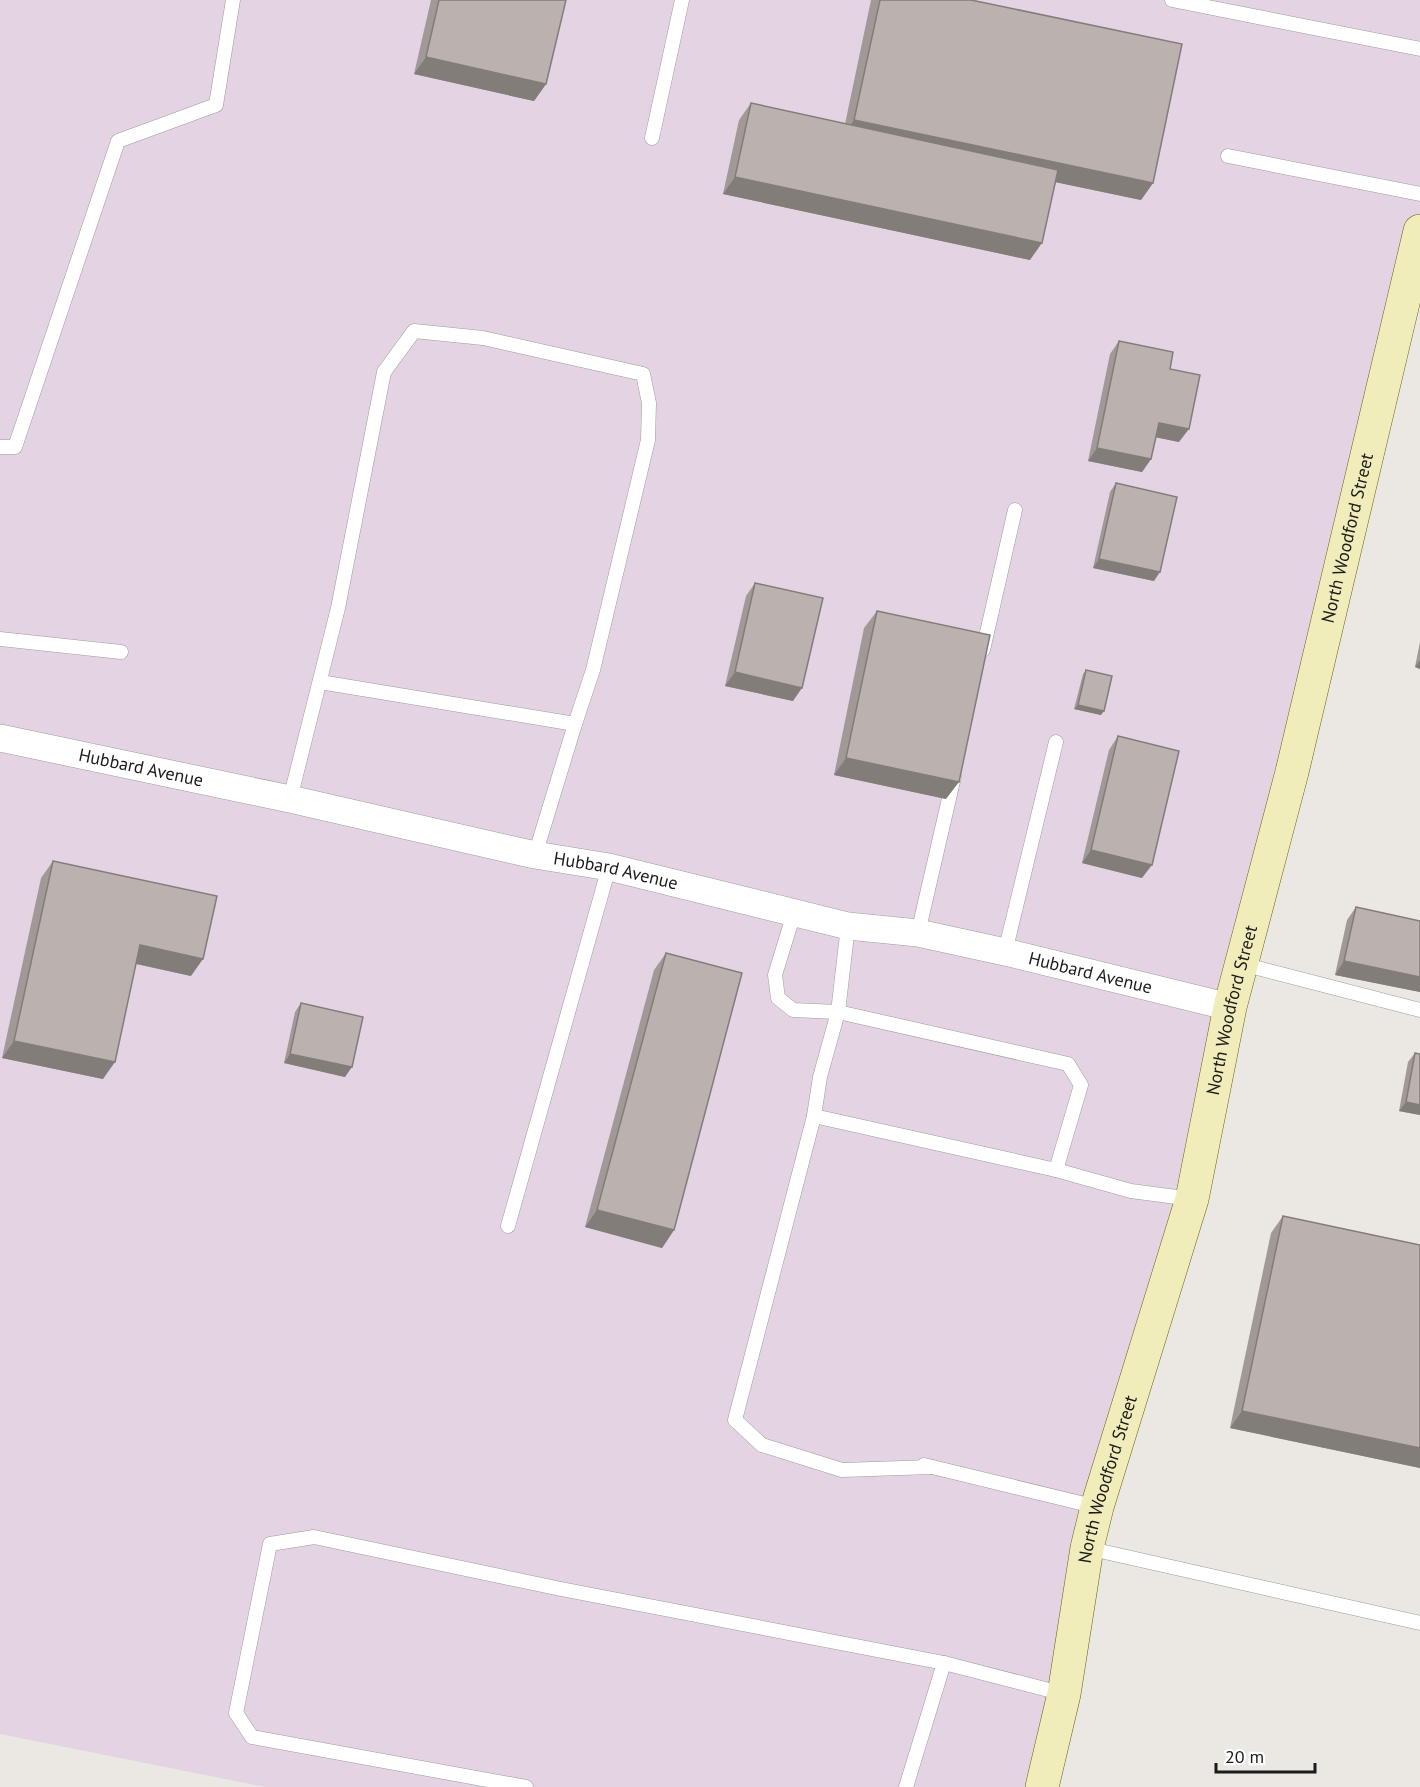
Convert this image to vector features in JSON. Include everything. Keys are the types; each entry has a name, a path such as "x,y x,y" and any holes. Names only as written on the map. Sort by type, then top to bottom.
{"street":[{"name":"North Woodford Street","path":"1042,1787 1064,1694 1087,1548 1096,1507 1192,1199 1230,1007 1292,772 1415,273 1420,231"},
{"name":"Hubbard Avenue","path":"0,738 290,799 535,855 609,867 848,926 918,933 1005,952 1230,1007"}],"lane":[{"path":"0,447 15,447 118,141 216,105 233,0"},
{"path":"652,138 682,0"},
{"path":"1172,0 1420,50"},
{"path":"1228,156 1420,194"},
{"path":"290,799 338,608 384,372 414,331 483,338 644,374 649,403 648,440 593,670 535,855"},
{"path":"981,659 1016,510"},
{"path":"0,639 121,652"},
{"path":"320,682 575,724"},
{"path":"1005,952 1056,742"},
{"path":"918,933 957,762"},
{"path":"508,1226 609,867"},
{"path":"794,913 775,975 778,998 793,1010 838,1012 1068,1064 1081,1085 1056,1170"},
{"path":"848,926 838,1012 820,1077 814,1116 735,1420 762,1445 842,1470 928,1466 1096,1507"},
{"path":"1242,964 1420,1010"},
{"path":"814,1116 1056,1170 1131,1191 1192,1199"},
{"path":"526,1787 252,1737 236,1713 270,1544 314,1537 561,1589 944,1663 1064,1694"},
{"path":"1087,1548 1420,1623"},
{"path":"906,1787 944,1663"}],"shaded area":[{"path":"0,0 1420,0 1420,231 1042,1787 265,1787 0,1734"}],"building":[{"path":"439,0 566,0 546,84 426,57"},
{"path":"880,0 971,0 1182,44 1153,183 854,120"},
{"path":"751,103 1058,170 1042,243 735,177"},
{"path":"1119,341 1173,352 1170,369 1200,375 1189,429 1159,423 1151,459 1097,448"},
{"path":"1116,483 1177,497 1160,572 1099,559"},
{"path":"755,583 823,598 802,688 735,672"},
{"path":"877,611 990,635 959,782 846,758"},
{"path":"1086,670 1112,676 1104,711 1078,705"},
{"path":"1118,736 1179,751 1152,865 1091,850"},
{"path":"53,861 217,896 203,959 140,945 115,1062 14,1041"},
{"path":"1356,907 1420,921 1420,977 1344,961"},
{"path":"666,953 742,973 674,1230 597,1210"},
{"path":"301,1003 363,1017 352,1067 290,1054"},
{"path":"1415,1053 1420,1054 1420,1105 1406,1102"},
{"path":"1283,1216 1420,1245 1420,1448 1242,1411"}]}
